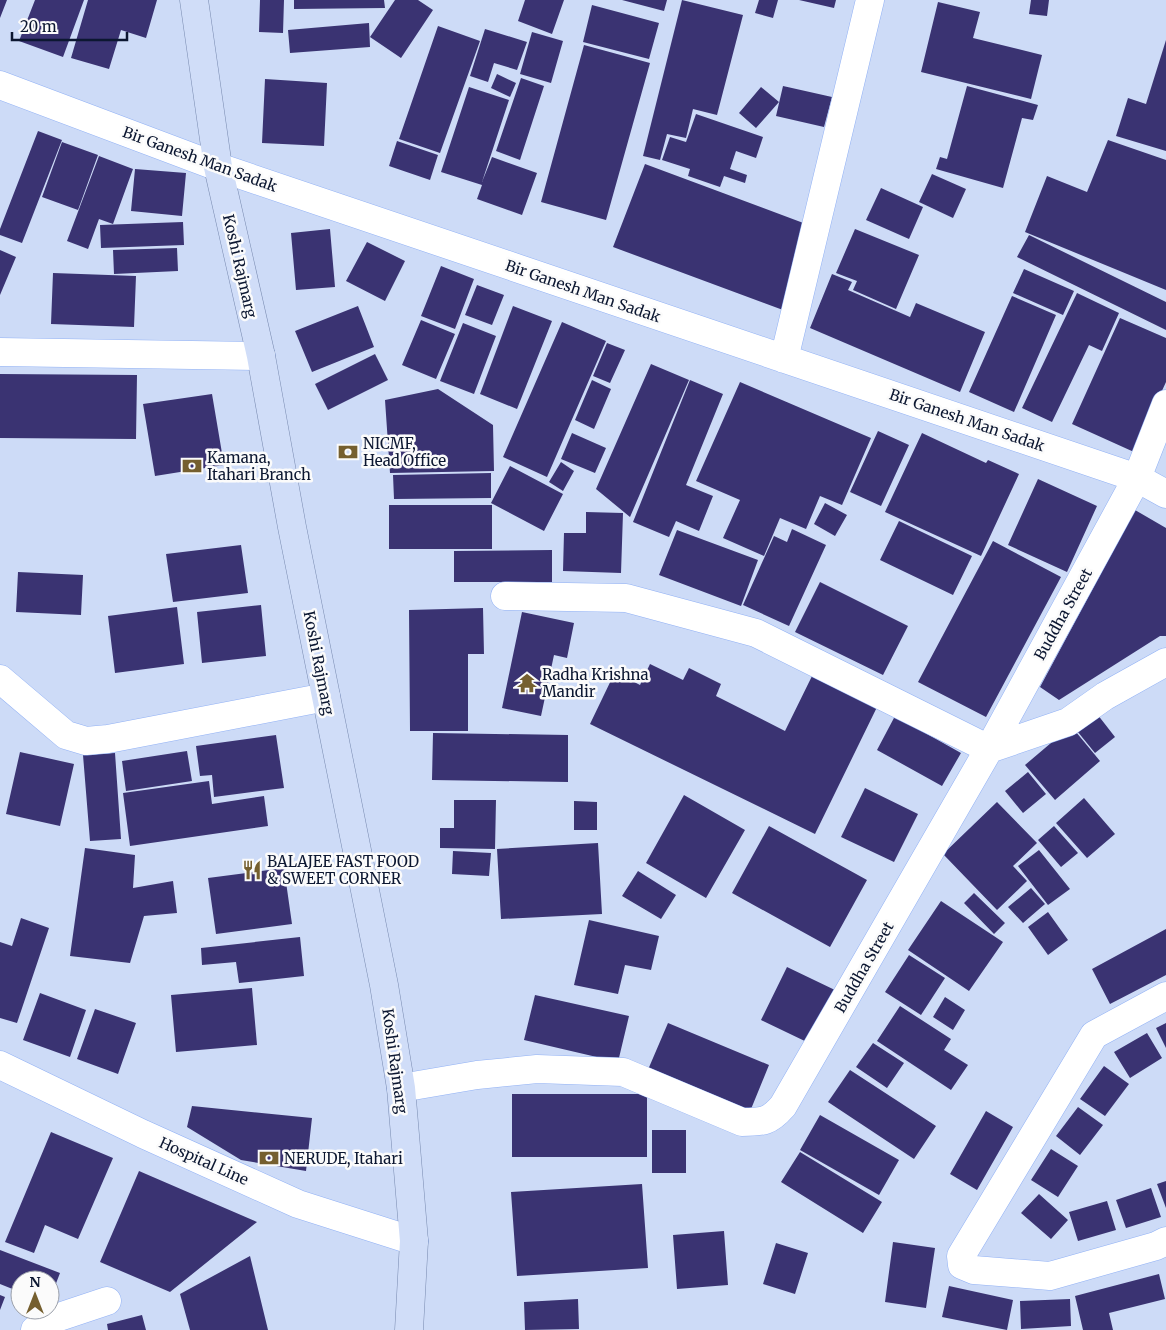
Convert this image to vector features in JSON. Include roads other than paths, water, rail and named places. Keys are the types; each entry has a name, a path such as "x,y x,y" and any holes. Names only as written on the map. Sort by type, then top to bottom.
{"main road":[{"name":"Koshi Rajmarg","path":"194,0 218,167 261,356 326,697 384,985 401,1088 414,1241 409,1330"}],"street":[{"path":"784,359 870,0"},
{"name":"Bir Ganesh Man Sadak","path":"0,85 218,167 1137,478 1166,494"},
{"path":"0,352 261,356"},
{"name":"Buddha Street","path":"401,1088 477,1075 538,1069 623,1072 742,1122 760,1122 772,1118 783,1106 989,749 1137,478 1166,404"},
{"path":"505,596 626,598 756,633 989,749 1068,722 1105,696 1166,662"},
{"path":"0,679 66,735 86,741 108,739 326,697"},
{"path":"1166,996 1094,1035 961,1256 962,1265 974,1270 1050,1276 1156,1246 1166,1241"},
{"name":"Hospital Line","path":"0,1064 144,1134 298,1204 414,1241"},
{"path":"35,1330 53,1319 107,1301"}],"place":[{"name":"NICMF, Head Office","path":"348,452"},
{"name":"Kamana, Itahari Branch","path":"192,466"},
{"name":"Radha Krishna Mandir","path":"527,683"},
{"name":"BALAJEE FAST FOOD & SWEET CORNER","path":"252,870"},
{"name":"NERUDE, Itahari","path":"269,1158"}]}
